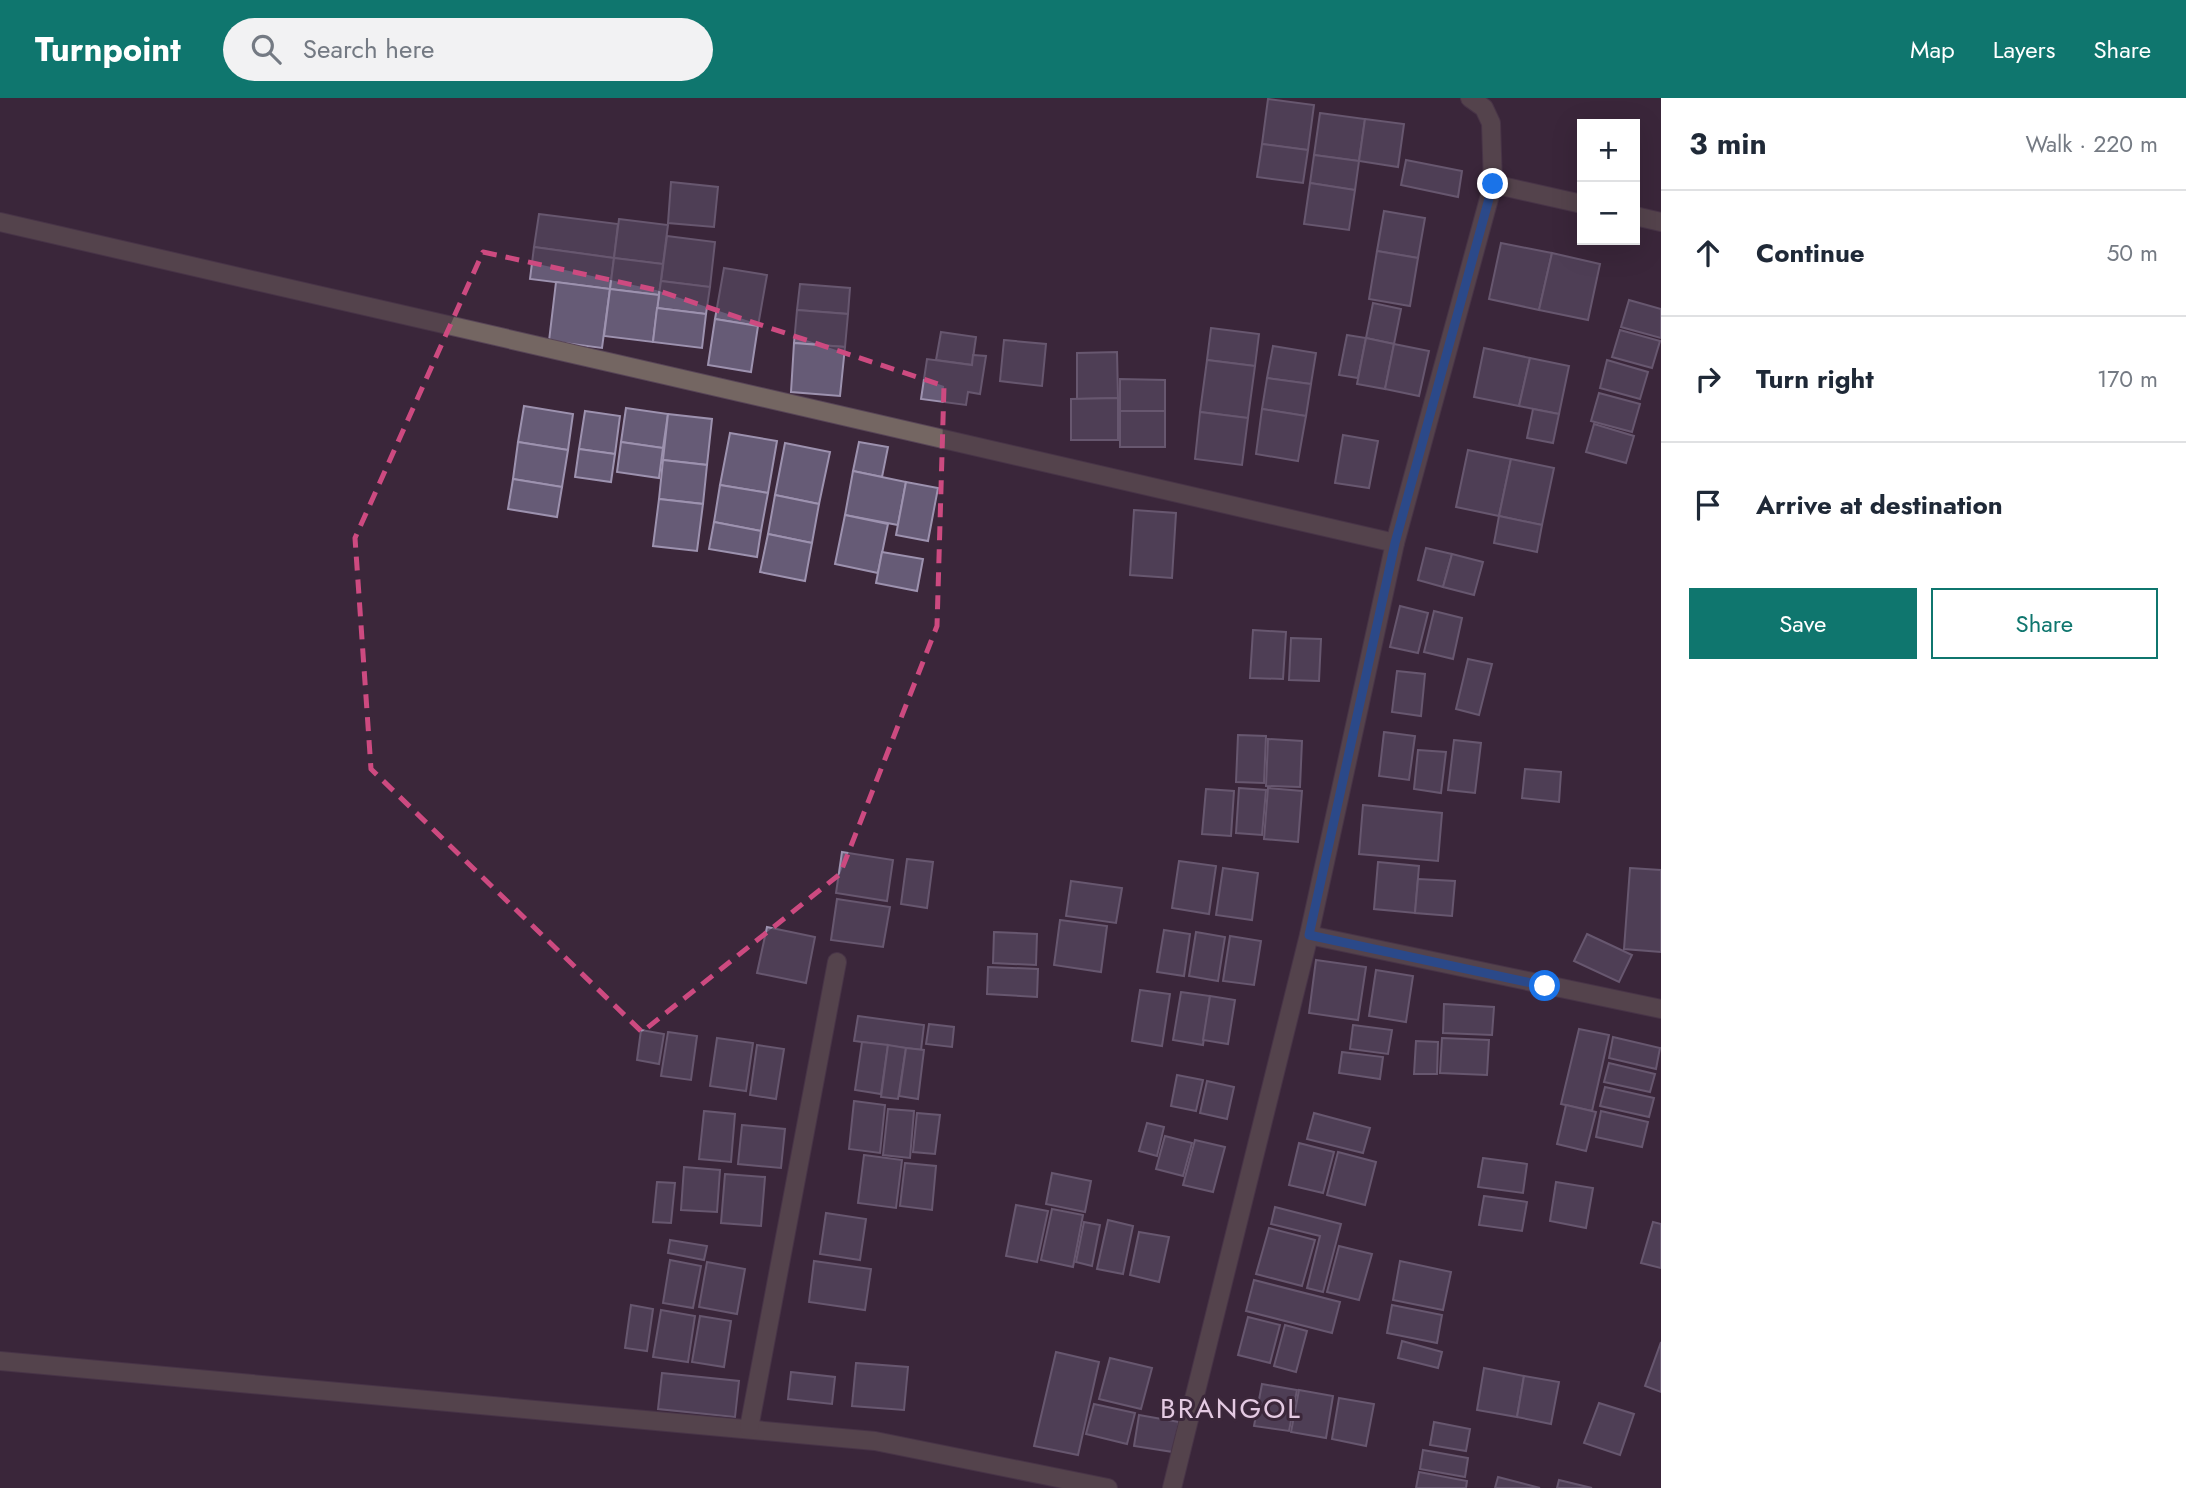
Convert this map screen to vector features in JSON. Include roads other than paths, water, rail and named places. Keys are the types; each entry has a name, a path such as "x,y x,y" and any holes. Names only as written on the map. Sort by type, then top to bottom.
{"street":[{"path":"1172,1488 1309,935 1395,543 1493,184 1491,123 1484,108 1470,98"},
{"path":"1493,184 1577,203"},
{"path":"1640,217 1661,222"},
{"path":"0,222 1395,543"},
{"path":"1309,935 1661,1009"},
{"path":"749,1428 837,962"},
{"path":"0,1362 875,1441 1108,1488"}],"district":[{"name":"BRANGOL","path":"1231,1408"}]}
